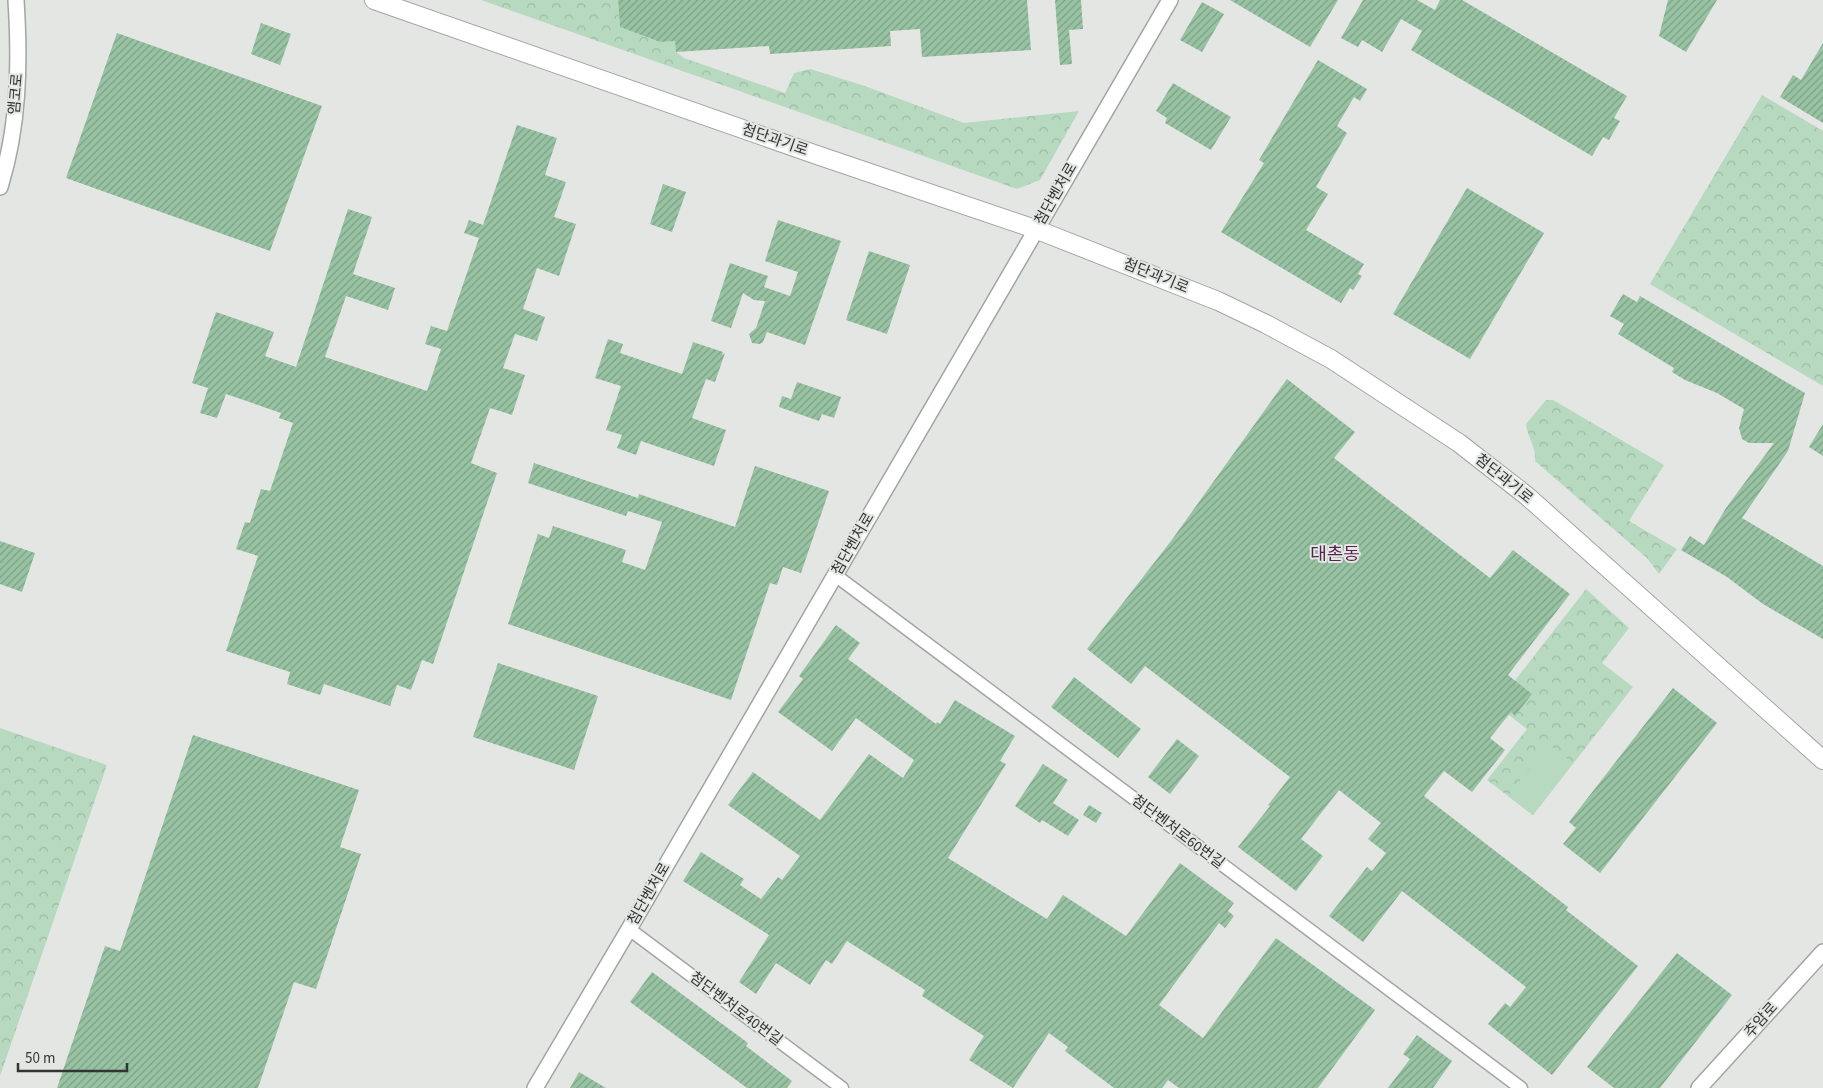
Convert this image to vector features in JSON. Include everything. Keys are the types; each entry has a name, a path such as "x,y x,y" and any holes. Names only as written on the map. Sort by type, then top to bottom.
{"main road":[{"name":"첨단과기로","path":"374,0 818,156 1036,229 1218,301 1266,324 1331,359 1457,441 1527,496 1823,760"}],"street":[{"name":"앰코로","path":"0,187 8,161 18,93 16,0"},
{"name":"첨단벤처로","path":"535,1088 1170,0"},
{"name":"첨단벤처로60번길","path":"836,575 1521,1088"},
{"name":"첨단벤처로40번길","path":"629,929 842,1088"},
{"name":"추암로","path":"1699,1088 1823,952"}],"green space":[{"path":"481,0 618,0 620,27 660,42 675,41 676,52 684,58 785,93 794,73 810,69 865,86 964,123 1079,111 1040,180 1017,189"},
{"path":"1762,95 1823,131 1823,386 1650,284"},
{"path":"1546,400 1553,400 1664,465 1629,521 1677,549 1659,574 1647,558 1535,461 1526,424"},
{"path":"1586,589 1629,628 1602,663 1633,687 1533,815 1487,780 1527,729 1496,705"},
{"path":"0,728 107,765 0,1076"},
{"path":"1548,744 1573,763 1533,815 1508,796"}],"building":[{"path":"618,0 1027,0 1031,50 922,57 920,29 890,31 891,46 770,54 769,46 676,52 675,41 660,42 620,27"},
{"path":"1055,0 1081,0 1083,29 1069,30 1072,64 1060,65"},
{"path":"1230,0 1338,0 1310,47"},
{"path":"1363,0 1417,0 1435,10 1440,0 1462,0 1627,96 1614,118 1620,121 1609,140 1603,137 1592,156 1411,50 1422,31 1401,19 1382,52 1362,40 1358,47 1341,38"},
{"path":"1668,0 1717,0 1686,52 1659,36"},
{"path":"1202,2 1224,14 1202,52 1180,40"},
{"path":"261,23 291,34 280,65 251,54"},
{"path":"117,33 322,106 270,251 66,178"},
{"path":"1823,43 1823,123 1780,97 1793,75 1801,80"},
{"path":"1318,60 1367,89 1360,101 1354,97 1337,126 1347,133 1316,187 1328,194 1306,230 1364,264 1358,274 1362,276 1353,290 1350,288 1341,303 1221,232 1264,163 1259,160"},
{"path":"1173,83 1231,117 1211,150 1165,123 1167,118 1156,111"},
{"path":"517,125 557,138 545,175 566,182 554,217 576,224 559,276 537,268 523,309 545,317 537,341 515,334 503,368 525,375 512,415 490,408 471,463 497,473 433,664 422,660 411,690 397,685 390,706 324,684 320,695 287,684 290,672 226,651 258,556 236,549 245,522 250,523 261,489 270,491 293,423 279,418 281,413 226,394 217,418 200,413 208,388 192,383 216,312 274,332 265,356 296,367 348,209 372,217 353,274 395,288 388,310 346,296 325,357 427,391 441,349 425,344 431,326 447,331 479,238 464,233 469,220 483,225"},
{"path":"663,184 686,192 672,232 650,224"},
{"path":"1467,188 1544,233 1470,359 1393,314"},
{"path":"778,220 841,241 805,345 767,332 763,342 760,344 752,343 749,334 756,328 765,301 754,300 743,293 731,328 711,321 730,263 768,276 764,287 790,296 798,272 765,261"},
{"path":"869,251 910,265 887,334 846,320"},
{"path":"1623,294 1637,302 1640,296 1805,393 1788,451 1742,518 1823,566 1823,639 1763,604 1727,577 1681,550 1690,536 1704,545 1726,508 1774,443 1749,443 1742,439 1739,428 1744,409 1717,393 1685,380 1672,372 1674,368 1618,334 1624,324 1610,316"},
{"path":"608,339 623,344 620,353 682,374 693,342 723,352 722,355 725,353 715,382 706,379 692,418 726,430 714,466 641,441 636,455 617,448 622,435 606,430 621,386 595,378"},
{"path":"1287,379 1355,432 1334,458 1490,578 1513,550 1570,594 1508,675 1532,694 1515,716 1511,712 1490,738 1505,750 1472,792 1444,771 1424,796 1568,907 1566,910 1638,966 1552,1075 1488,1024 1505,1003 1510,1007 1526,987 1402,891 1363,942 1329,916 1367,867 1372,871 1386,853 1368,839 1381,823 1339,790 1301,839 1323,856 1296,891 1238,847 1290,777 1145,666 1131,684 1087,649 1171,541"},
{"path":"797,382 841,397 834,418 822,414 819,421 779,407 782,396 791,399"},
{"path":"1823,424 1823,456 1809,447"},
{"path":"534,463 638,498 639,494 735,527 755,466 829,491 801,573 783,567 777,585 770,583 731,700 508,624 538,534 549,538 553,526 626,550 622,562 645,570 662,522 628,511 626,516 528,483"},
{"path":"0,541 35,553 22,592 0,584"},
{"path":"836,625 860,643 848,659 936,724 937,722 940,724 955,700 1015,736 1000,761 1006,764 948,858 1047,919 1063,895 1126,936 1180,863 1234,903 1228,911 1234,916 1225,928 1219,923 1159,1005 1203,1038 1276,938 1375,1010 1318,1088 1179,1088 1168,1080 1162,1088 1114,1088 1065,1051 1068,1047 1049,1033 1013,1088 969,1060 984,1036 922,996 925,990 847,941 832,964 826,960 810,985 776,963 756,994 739,982 769,935 683,881 701,852 744,879 740,885 761,899 778,877 782,880 800,856 728,805 753,772 820,820 869,754 903,778 914,760 856,718 832,751 778,712 803,679 799,676"},
{"path":"498,663 598,696 574,770 473,737"},
{"path":"1074,677 1141,729 1118,758 1051,707"},
{"path":"1673,688 1717,723 1600,873 1563,844 1576,828 1569,822"},
{"path":"193,735 359,790 340,847 361,854 316,989 294,982 258,1088 57,1088 105,946 120,951"},
{"path":"1177,739 1199,756 1170,794 1148,777"},
{"path":"1043,764 1068,780 1053,803 1079,820 1068,836 1042,820 1040,823 1015,806"},
{"path":"1089,805 1102,813 1096,823 1083,815"},
{"path":"1677,953 1732,995 1660,1088 1614,1088 1587,1067"},
{"path":"652,972 748,1043 746,1046 792,1081 787,1088 747,1088 630,1002"},
{"path":"1417,1035 1452,1061 1433,1088 1388,1088 1410,1059 1403,1054"},
{"path":"579,1072 606,1088 570,1088"}],"district":[{"name":"대촌동","path":"1335,554"}]}
